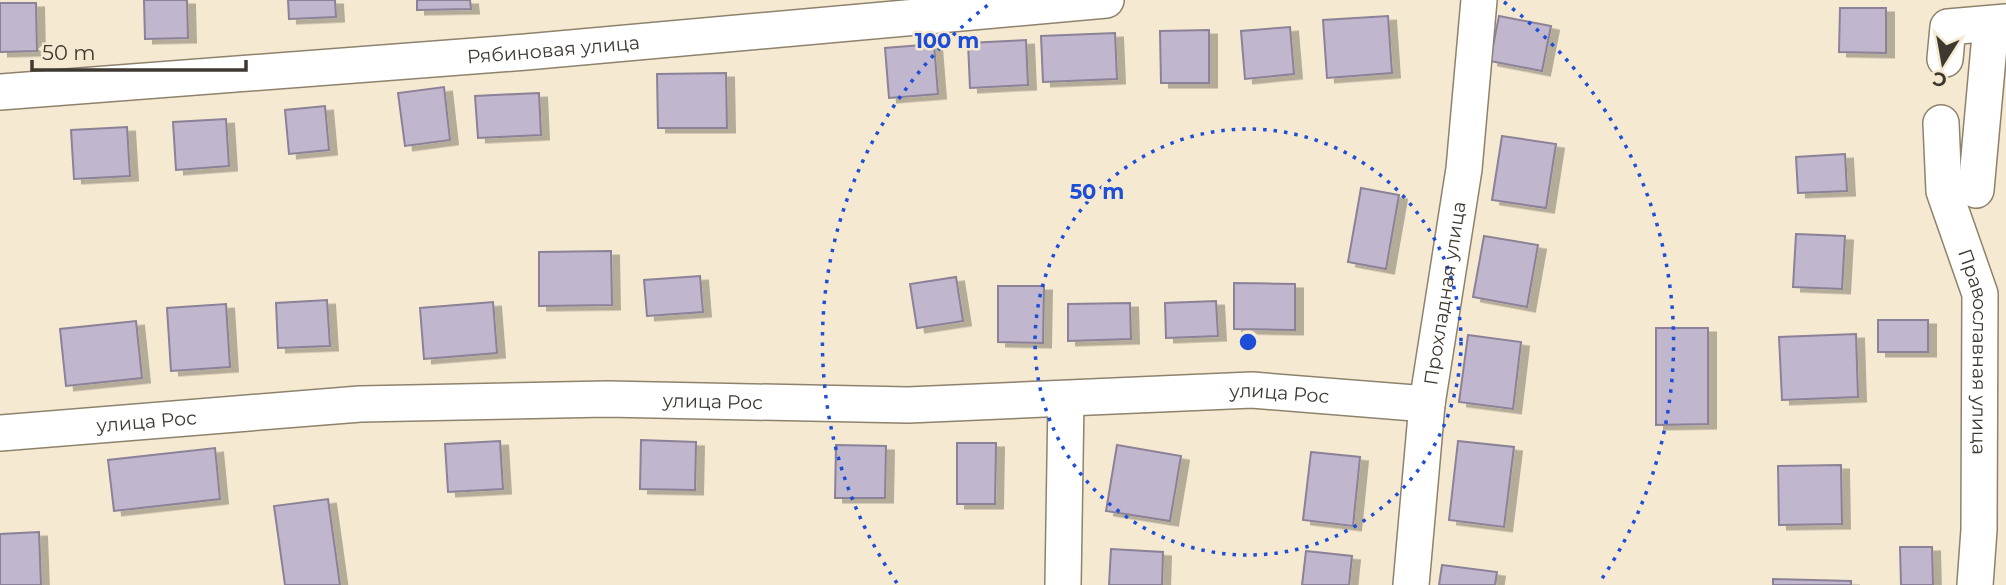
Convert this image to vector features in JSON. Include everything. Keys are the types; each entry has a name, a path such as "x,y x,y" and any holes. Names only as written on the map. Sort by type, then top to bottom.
{"street":[{"name":"Рябиновая улица","path":"0,92 526,52 1106,0"},
{"name":"Прохладная улица","path":"1411,585 1427,404 1464,170 1479,0"},
{"path":"1945,59 1948,27 1999,23 1975,190"},
{"name":"Православная улица","path":"1941,123 1975,190 1980,294 1979,530 1975,585"},
{"name":"улица Рос","path":"0,433 360,404 607,399 908,405 1252,390 1427,404"},
{"path":"1063,585 1066,399"}],"building":[{"path":"144,0 187,0 188,38 145,39"},
{"path":"288,0 335,0 336,17 289,19"},
{"path":"417,0 470,0 471,9 417,10"},
{"path":"0,3 36,3 37,51 0,52"},
{"path":"1840,8 1886,8 1886,53 1839,52"},
{"path":"1388,16 1392,73 1327,78 1323,20"},
{"path":"1499,16 1551,26 1542,71 1490,61"},
{"path":"1290,27 1294,74 1245,79 1241,31"},
{"path":"1209,30 1209,83 1161,83 1160,31"},
{"path":"1115,33 1117,79 1043,82 1041,36"},
{"path":"1026,40 1028,85 970,88 968,43"},
{"path":"934,44 938,94 889,98 885,48"},
{"path":"726,73 727,128 658,128 657,74"},
{"path":"444,87 450,140 405,146 398,93"},
{"path":"539,93 541,135 478,138 475,96"},
{"path":"325,106 329,150 289,154 285,110"},
{"path":"226,119 229,166 176,170 173,122"},
{"path":"127,127 130,176 74,179 71,130"},
{"path":"1502,136 1556,144 1546,208 1492,200"},
{"path":"1845,154 1847,191 1798,193 1796,157"},
{"path":"1361,188 1399,195 1386,269 1348,262"},
{"path":"1796,234 1845,236 1842,289 1793,287"},
{"path":"1484,236 1538,245 1527,307 1473,297"},
{"path":"611,251 612,305 539,306 539,252"},
{"path":"700,276 703,312 647,316 644,280"},
{"path":"956,277 963,321 917,328 910,284"},
{"path":"1234,283 1295,284 1295,330 1234,329"},
{"path":"998,286 1044,286 1043,343 998,342"},
{"path":"327,300 330,346 278,348 276,303"},
{"path":"1216,301 1218,336 1166,338 1165,303"},
{"path":"493,302 497,353 424,359 420,308"},
{"path":"1130,303 1131,339 1068,341 1068,304"},
{"path":"226,304 230,367 171,371 167,308"},
{"path":"1878,320 1928,320 1928,352 1878,352"},
{"path":"136,321 142,378 66,386 60,329"},
{"path":"1656,328 1708,328 1708,424 1656,425"},
{"path":"1856,334 1858,397 1782,400 1779,337"},
{"path":"1468,335 1521,342 1513,409 1459,402"},
{"path":"641,440 696,442 695,490 640,489"},
{"path":"500,441 503,489 448,492 445,444"},
{"path":"1458,441 1514,447 1504,527 1449,520"},
{"path":"957,443 996,443 995,504 957,504"},
{"path":"836,445 886,446 885,498 835,498"},
{"path":"1117,445 1181,456 1170,521 1106,511"},
{"path":"215,448 220,499 114,511 108,460"},
{"path":"1311,452 1360,457 1353,526 1303,520"},
{"path":"1841,465 1842,524 1779,525 1778,466"},
{"path":"328,499 340,585 285,585 274,506"},
{"path":"39,532 41,585 0,585 0,534"},
{"path":"1900,547 1932,547 1933,585 1901,585"},
{"path":"1111,549 1163,552 1162,585 1109,585"},
{"path":"1306,551 1352,556 1349,585 1302,585"},
{"path":"1442,565 1497,572 1495,585 1439,585"},
{"path":"1773,579 1851,581 1851,585 1773,585"}]}
